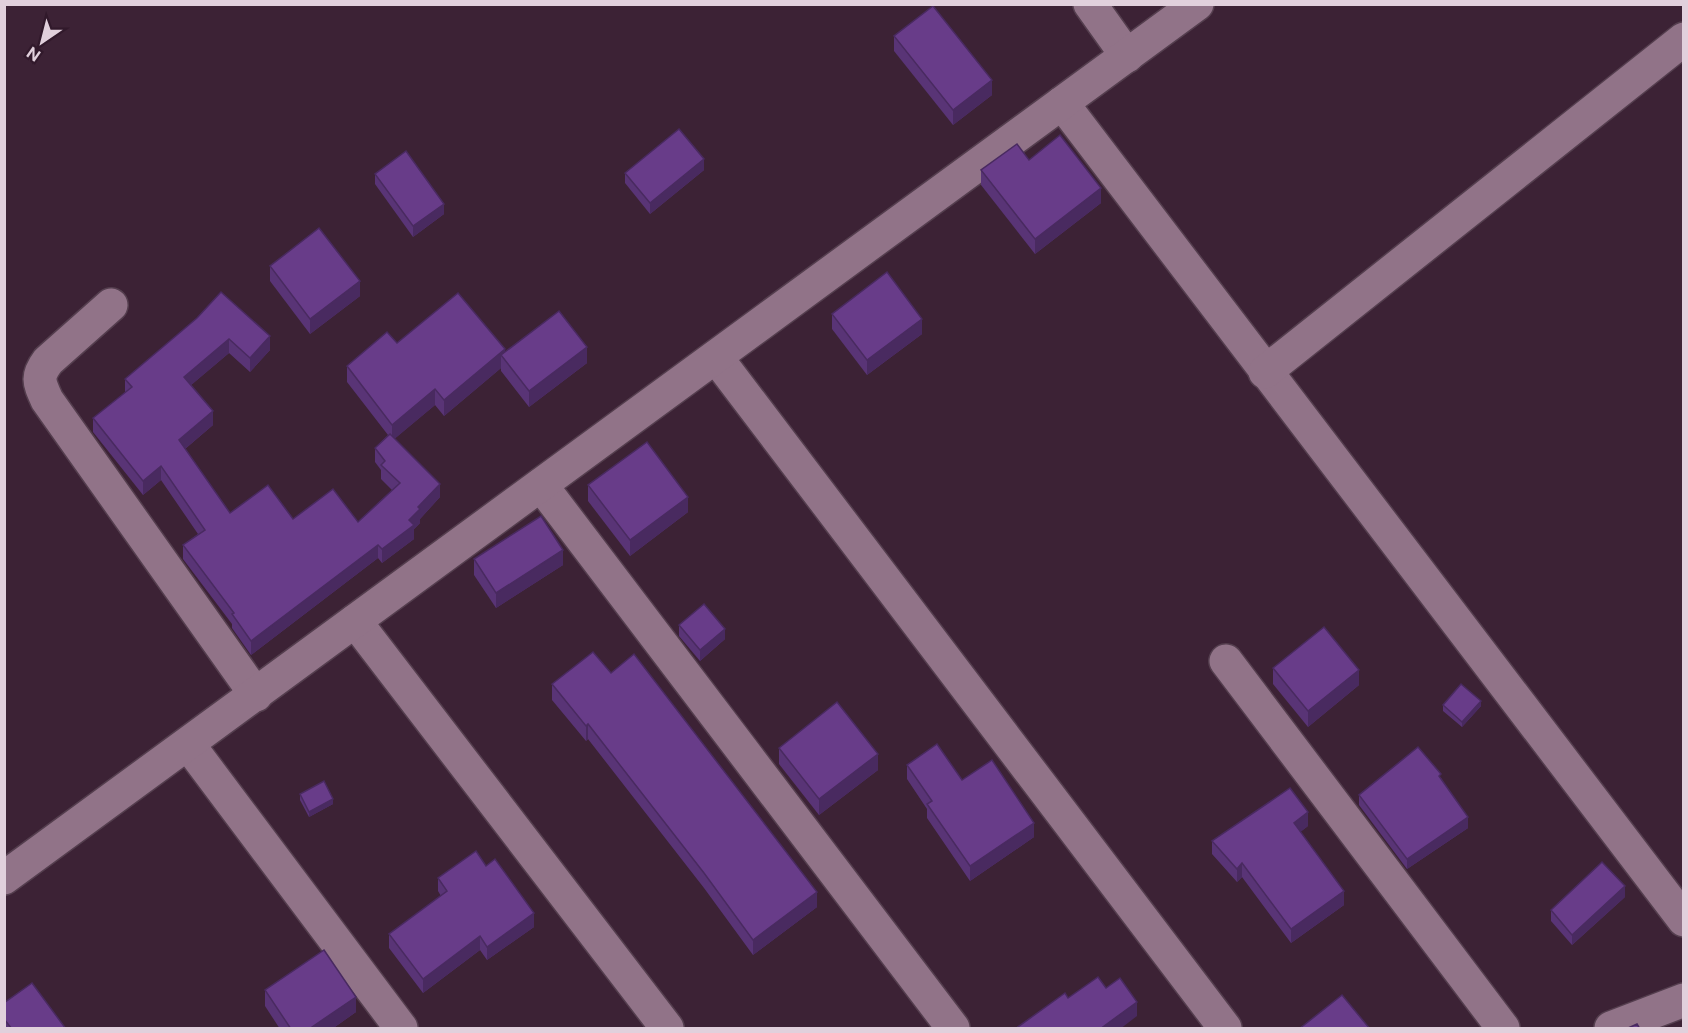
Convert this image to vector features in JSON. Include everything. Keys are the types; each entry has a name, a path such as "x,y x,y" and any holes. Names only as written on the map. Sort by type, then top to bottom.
{"street":[{"path":"1090,4 1127,56"},
{"path":"4,878 1197,4"},
{"path":"1265,372 1683,39"},
{"path":"1062,104 1683,920"},
{"path":"111,305 48,361 40,371 39,382 46,400 256,695"},
{"path":"716,357 1225,1029"},
{"path":"541,485 953,1029"},
{"path":"356,621 667,1029"},
{"path":"1226,661 1503,1029"},
{"path":"188,744 401,1029"},
{"path":"1611,1029 1683,1000"}],"building":[{"path":"933,6 992,80 953,110 894,36"},
{"path":"679,129 704,159 650,203 625,173"},
{"path":"1060,135 1101,188 1035,239 981,170 1017,144 1029,160"},
{"path":"406,151 444,204 413,226 375,174"},
{"path":"319,228 360,281 310,319 270,266"},
{"path":"887,272 922,319 867,360 832,314"},
{"path":"221,292 270,336 250,358 229,339 184,377 213,411 179,440 230,513 268,485 293,519 333,489 358,522 400,483 381,465 385,461 375,448 390,434 440,484 409,520 414,525 382,549 378,545 251,641 232,614 234,613 183,545 205,530 161,466 143,481 93,418 132,387 125,379 197,318"},
{"path":"458,293 505,349 444,400 435,389 392,425 347,366 387,332 397,343"},
{"path":"559,311 587,347 529,391 501,355"},
{"path":"647,442 688,497 630,540 588,485"},
{"path":"541,516 563,550 496,593 474,559"},
{"path":"704,604 725,629 700,650 679,625"},
{"path":"1324,627 1359,670 1308,711 1273,668"},
{"path":"593,652 611,673 634,654 817,892 753,940 588,724 586,726 552,684"},
{"path":"1461,684 1481,701 1462,722 1443,705"},
{"path":"837,702 878,754 819,799 779,748"},
{"path":"937,744 962,780 992,760 1034,823 970,866 927,804 932,801 907,765"},
{"path":"1418,747 1441,774 1439,776 1468,817 1407,859 1359,795"},
{"path":"324,781 333,799 309,812 300,794"},
{"path":"1290,788 1308,812 1294,823 1344,891 1291,929 1242,863 1237,869 1212,841"},
{"path":"476,851 486,866 495,859 534,913 487,947 480,936 423,979 389,934 447,891 438,878"},
{"path":"1602,862 1625,886 1572,935 1551,910"},
{"path":"324,950 356,997 309,1029 291,1029 265,990"},
{"path":"1098,977 1106,988 1120,978 1137,1002 1100,1029 1015,1029 1065,993 1068,998"},
{"path":"32,983 66,1029 12,1029 4,1019 4,1003"},
{"path":"1342,995 1370,1029 1299,1029"},
{"path":"1637,1024 1640,1029 1626,1029"}]}
